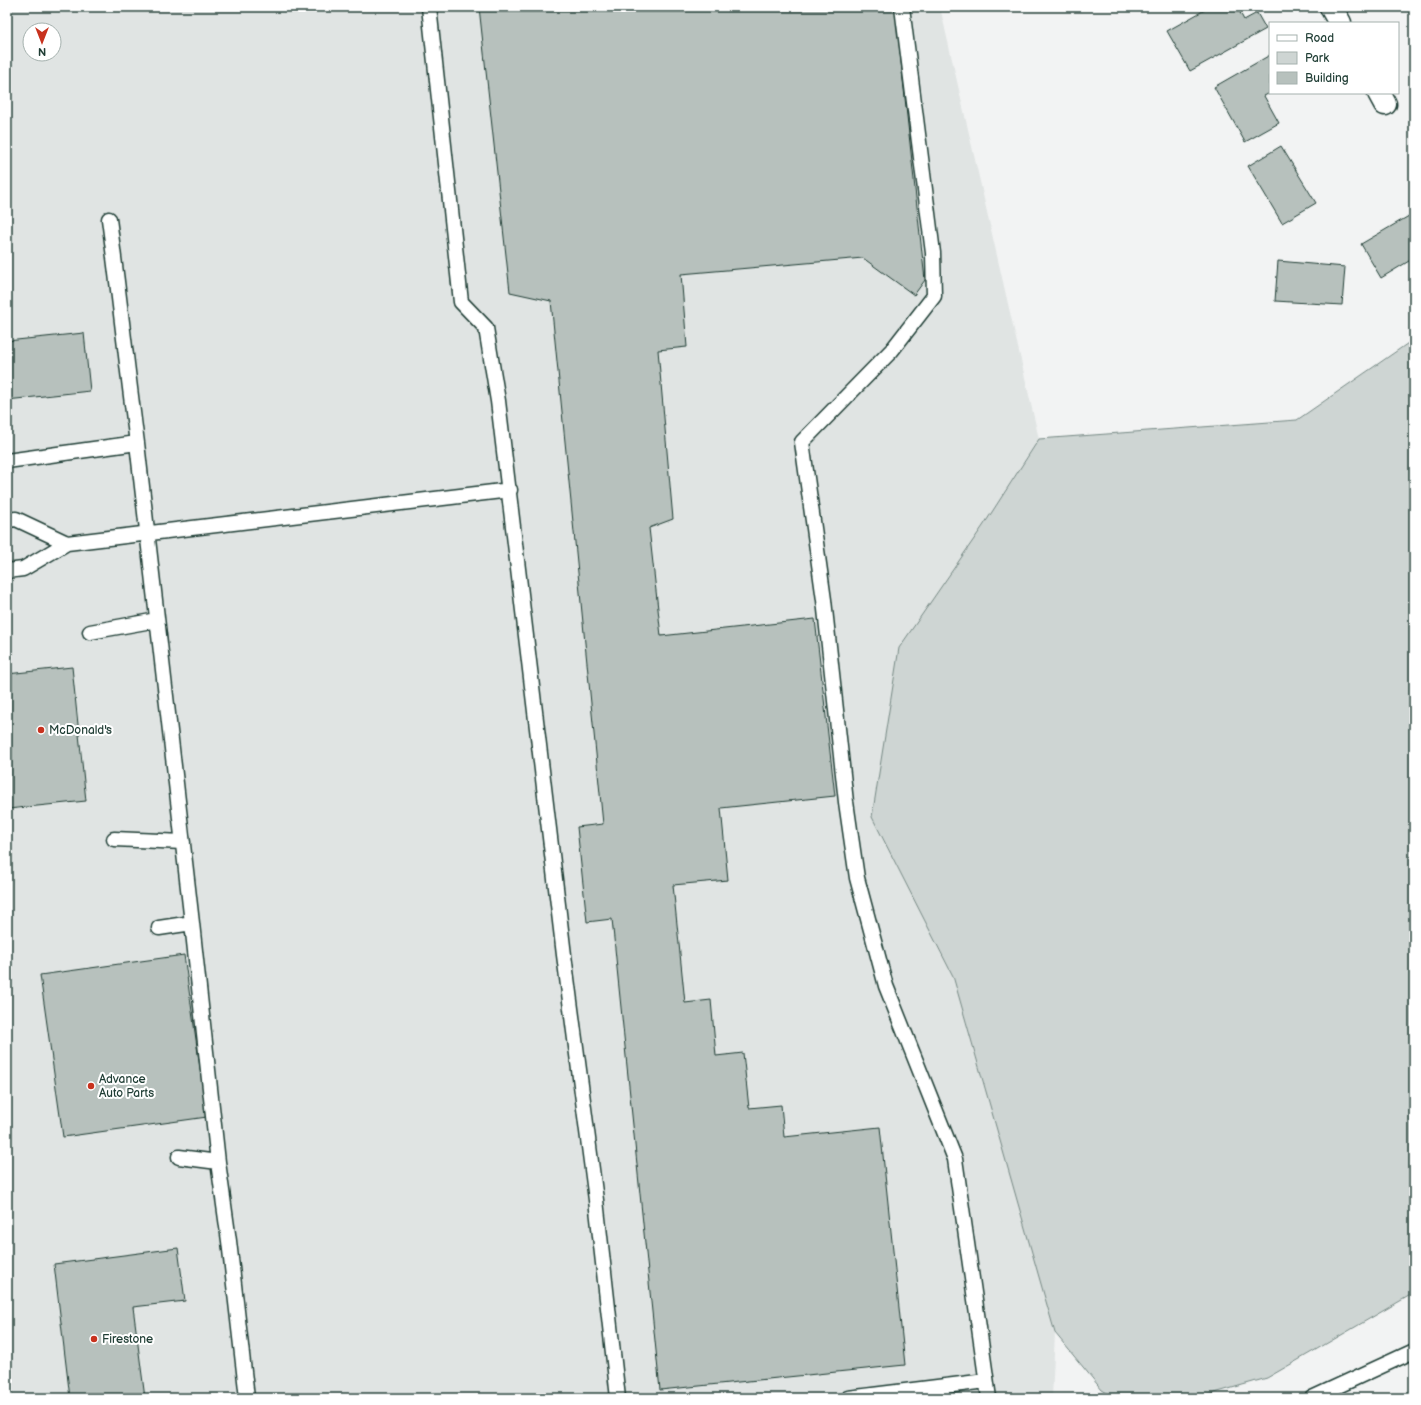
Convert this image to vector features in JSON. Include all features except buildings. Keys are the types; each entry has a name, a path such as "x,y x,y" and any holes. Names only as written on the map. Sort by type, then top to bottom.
{"street":[{"path":"1331,7 1339,22"}],"lane":[{"path":"429,7 461,302 486,328 498,401 510,490 548,825 597,1207 618,1398"},
{"path":"902,7 933,254 934,296 892,350 802,442 824,600 846,802 857,878 886,986 955,1159 989,1398"},
{"path":"108,219 119,295 148,533 218,1162 229,1241 247,1398"},
{"path":"7,461 137,442"},
{"path":"7,571 22,569 67,543 510,490"},
{"path":"7,520 16,519 67,543"},
{"path":"90,632 157,620"},
{"path":"114,839 182,842"},
{"path":"159,928 192,922"},
{"path":"179,1157 218,1162"},
{"path":"1312,1398 1414,1351"},
{"path":"848,1398 986,1381"}],"shaded area":[{"path":"7,7 940,7 1039,439 983,526 872,817 953,976 1055,1333 1052,1398 7,1398"}],"green space":[{"path":"1414,339 1414,1293 1267,1378 1197,1398 1116,1398 1102,1390 1055,1333 953,976 872,817 899,648 983,526 1039,439 1297,420"}],"place":[{"name":"McDonald's","path":"41,730"},
{"name":"Advance Auto Parts","path":"91,1086"},
{"name":"Firestone","path":"94,1339"}]}
